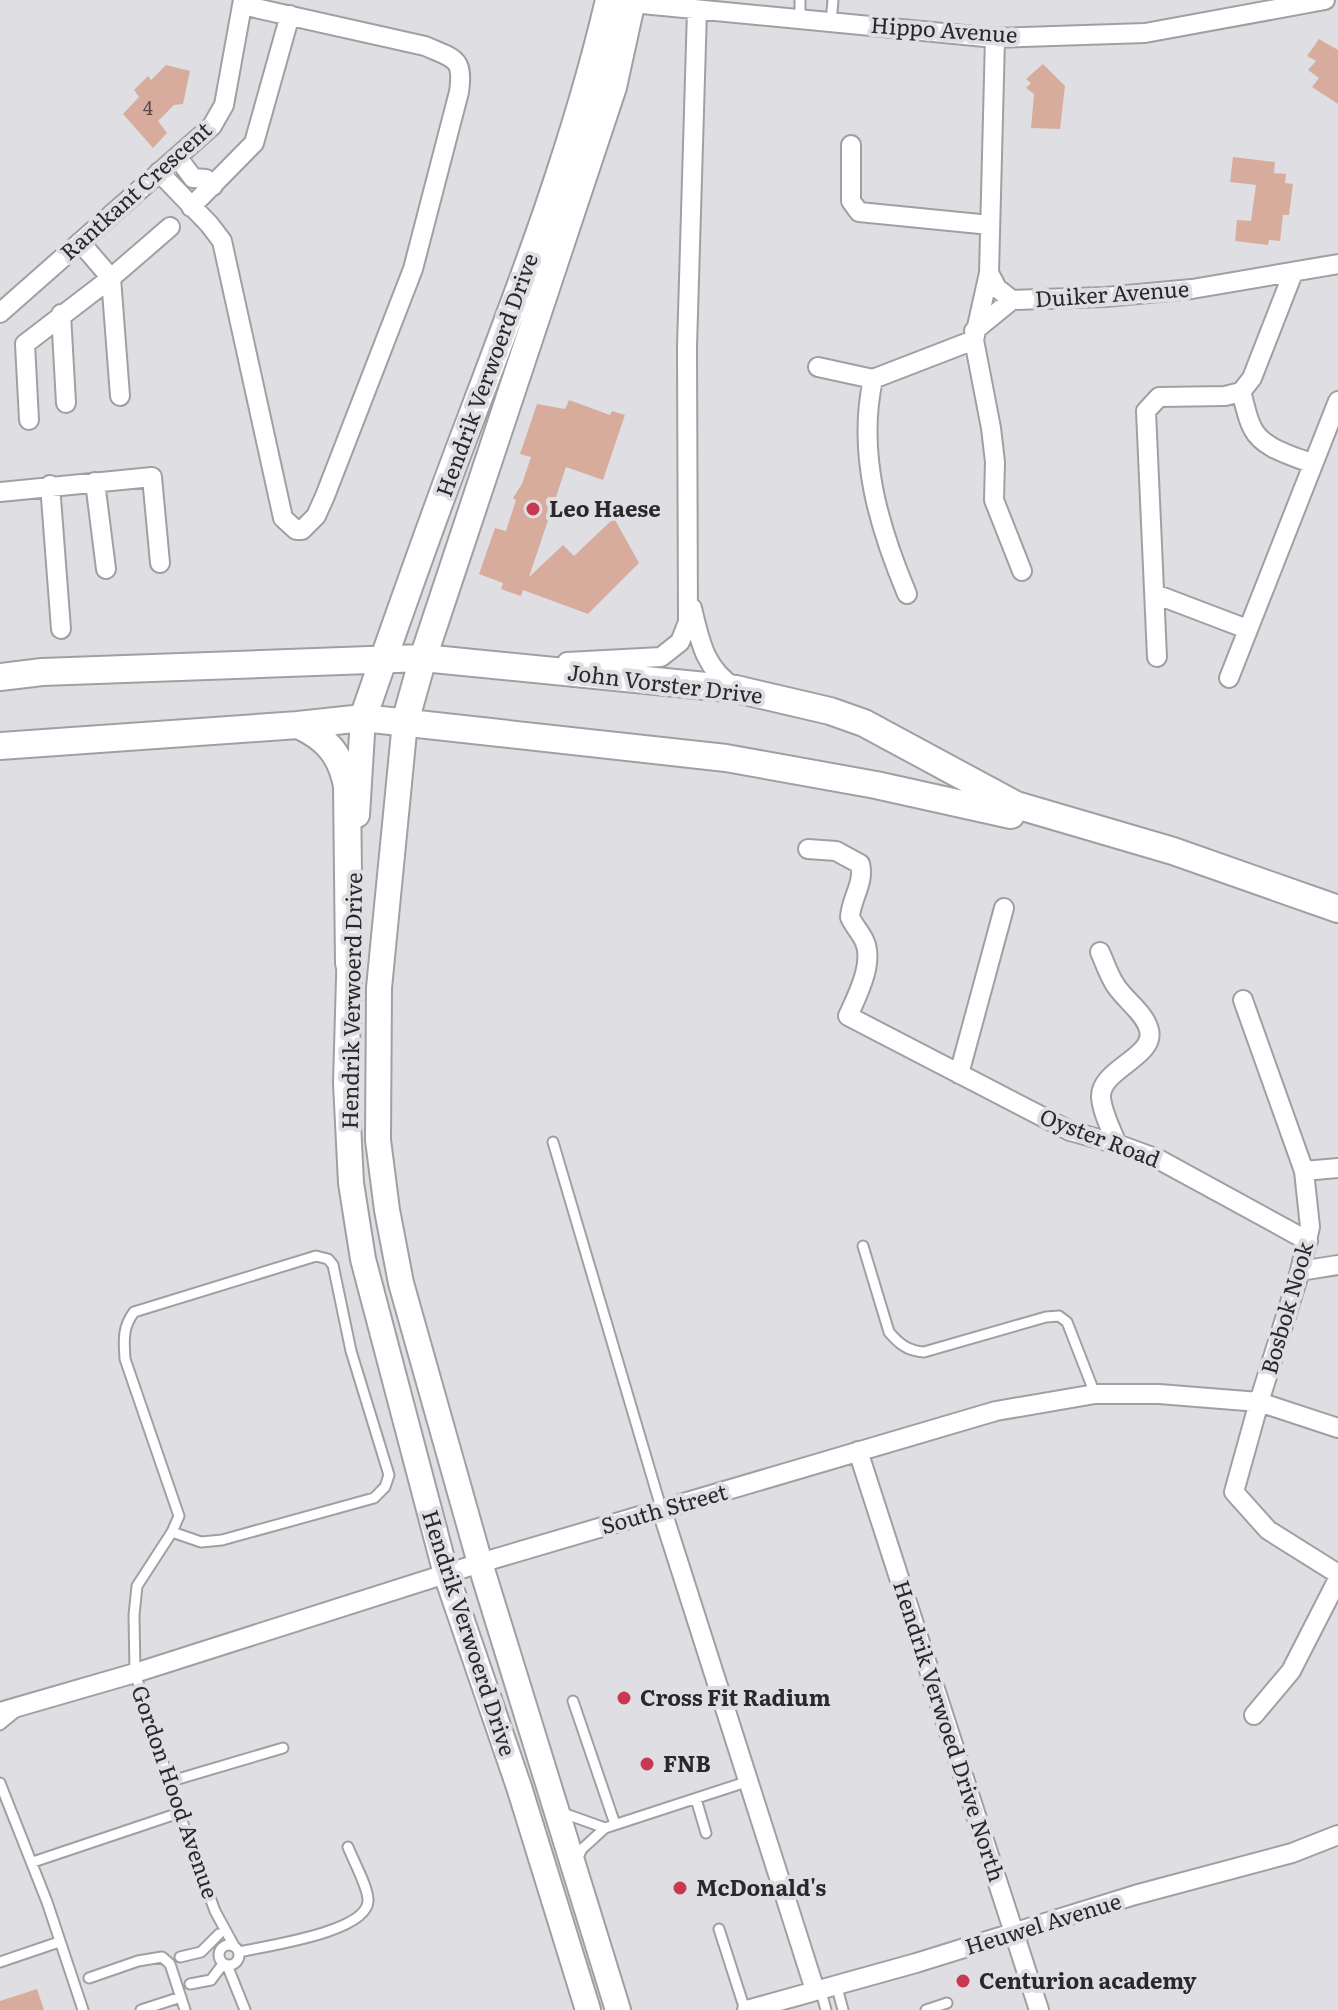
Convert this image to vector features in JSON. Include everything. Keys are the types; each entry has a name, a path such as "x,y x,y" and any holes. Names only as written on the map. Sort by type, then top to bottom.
{"main road":[{"name":"Hendrik Verwoerd Drive","path":"405,722 423,658 608,103 621,1"},
{"name":"Hendrik Verwoerd Drive","path":"363,718 621,1"},
{"name":"John Vorster Drive","path":"0,677 42,672 423,658 736,689 830,711 864,723 1016,805 1187,856 1338,909"},
{"path":"0,746 363,718 726,758 876,785 1010,814 1170,860 1338,918"},
{"path":"298,725 323,738 340,758 344,769 347,786 349,963"}],"street":[{"name":"Hippo Avenue","path":"621,1 697,10 800,9 831,22 995,38 1145,33 1325,0"},
{"path":"159,172 222,241 283,518 296,530 302,530 316,516 325,496 411,275 459,92 461,70 459,62 425,46 242,2"},
{"name":"Rantkant Crescent","path":"0,313 212,126 224,105 242,2"},
{"path":"498,665 661,657 680,642 688,622 687,347 697,10"},
{"path":"191,207 246,153 258,136 290,15"},
{"path":"995,38 989,273 974,336 993,439 994,500 1022,571"},
{"path":"851,145 851,201 859,212 990,225"},
{"path":"178,158 193,178 205,178 213,186"},
{"path":"29,420 25,344 111,278 170,227"},
{"path":"80,242 111,278 120,396"},
{"name":"Duiker Avenue","path":"989,273 997,288 1012,300 1105,297 1192,289 1338,264"},
{"path":"1157,657 1146,411 1159,397 1225,396 1241,392 1252,378 1293,273"},
{"path":"818,367 873,379 974,336 1012,300"},
{"path":"61,314 66,403"},
{"path":"873,379 868,424 872,491 886,545 907,594"},
{"path":"1241,392 1252,429 1260,438 1270,446 1313,464"},
{"path":"1229,678 1338,401"},
{"path":"0,492 152,477 160,563"},
{"path":"95,482 106,569"},
{"path":"50,485 61,629"},
{"path":"1155,594 1247,629"},
{"path":"689,598 708,663 722,680 736,689"},
{"name":"Hendrik Verwoerd Drive","path":"363,718 349,963 346,1083 351,1183 363,1259 446,1574 519,1787 588,2010"},
{"name":"Hendrik Verwoerd Drive","path":"405,722 379,988 378,1140 387,1210 401,1283 480,1563 618,2010"},
{"name":"Oyster Road","path":"808,849 825,849 860,864 862,873 850,917 866,944 867,957 848,1016 1070,1131 1158,1159 1308,1241"},
{"path":"959,1074 1004,908"},
{"path":"1100,952 1116,986 1149,1027 1150,1034 1146,1046 1118,1070 1102,1090 1103,1105 1117,1144"},
{"name":"Bosbok Nook","path":"1243,1000 1304,1171 1309,1213 1308,1241 1300,1271 1234,1492 1268,1530 1338,1576"},
{"path":"1304,1171 1338,1168"},
{"path":"1300,1271 1338,1265"},
{"name":"South Street","path":"0,1712 135,1673 480,1563 996,1411 1095,1394 1159,1394 1259,1402 1338,1428"},
{"name":"Hendrik Verwoed Drive North","path":"858,1451 1039,2010"},
{"path":"662,1511 749,1781 824,1987"},
{"path":"1254,1715 1291,1671 1338,1576"},
{"name":"Heuwel Avenue","path":"746,2010 1135,1895 1292,1853 1338,1835"}],"lane":[{"path":"831,22 833,0"},
{"path":"553,1142 662,1511"},
{"path":"863,1246 889,1332 898,1343 912,1351 924,1352 1059,1316 1067,1322 1095,1394"},
{"path":"316,1256 328,1259 333,1265 351,1351 384,1453 389,1475 385,1487 374,1498 222,1540 201,1542 172,1532 179,1516 125,1359 123,1338 126,1323 134,1312 285,1264 316,1256"},
{"name":"Gordon Hood Avenue","path":"172,1532 137,1586 135,1673 179,1813 215,1911 237,1953 241,1997"},
{"path":"573,1701 615,1824"},
{"path":"0,1725 22,1706"},
{"path":"168,1782 283,1748"},
{"path":"572,1868 582,1849 605,1828 749,1781"},
{"path":"0,1783 33,1862 83,2010"},
{"path":"696,1799 706,1833"},
{"path":"554,1810 605,1828"},
{"path":"33,1862 179,1813"},
{"path":"180,1957 201,1952 223,1958 342,1927 359,1919 365,1911 368,1897 348,1847"},
{"name":"Gordon Hood Avenue","path":"215,1911 223,1958 245,2010"},
{"path":"719,1929 746,2010"},
{"path":"201,1952 219,1934"},
{"path":"0,1962 59,1942"},
{"path":"190,1984 211,1980 223,1958 237,1953"},
{"path":"89,1978 138,1961 162,1957 170,1964 185,2010"},
{"path":"824,1987 826,2010"},
{"path":"824,1987 843,2010"},
{"path":"141,2010 181,1997"},
{"path":"926,2010 947,2003"}],"building":[{"path":"1319,39 1338,50 1338,104 1312,87 1319,78 1308,70 1316,61 1307,56"},
{"path":"1043,64 1065,86 1060,129 1031,128 1034,94 1026,88 1031,83 1026,79"},
{"path":"166,65 190,71 183,104 174,105 158,121 167,133 153,148 123,114 139,97 134,90 148,76 151,80"},
{"path":"1233,157 1275,162 1274,173 1286,174 1285,183 1293,184 1289,215 1283,215 1280,241 1269,240 1268,245 1235,241 1237,220 1251,221 1256,185 1230,182"},
{"name":"Leo Haese","path":"569,400 610,415 612,411 625,415 603,480 566,467 529,577 563,545 574,556 614,518 639,563 588,614 523,590 521,596 501,589 503,583 479,574 495,528 506,531 516,500 513,498 522,484 531,457 520,454 537,404 565,409"},
{"path":"37,1989 44,2010 0,2010 0,2001"}],"place":[{"name":"Leo Haese","path":"533,509"},
{"name":"Cross Fit Radium","path":"624,1698"},
{"name":"FNB","path":"647,1764"},
{"name":"McDonald's","path":"680,1888"},
{"name":"Centurion academy","path":"963,1981"}]}
